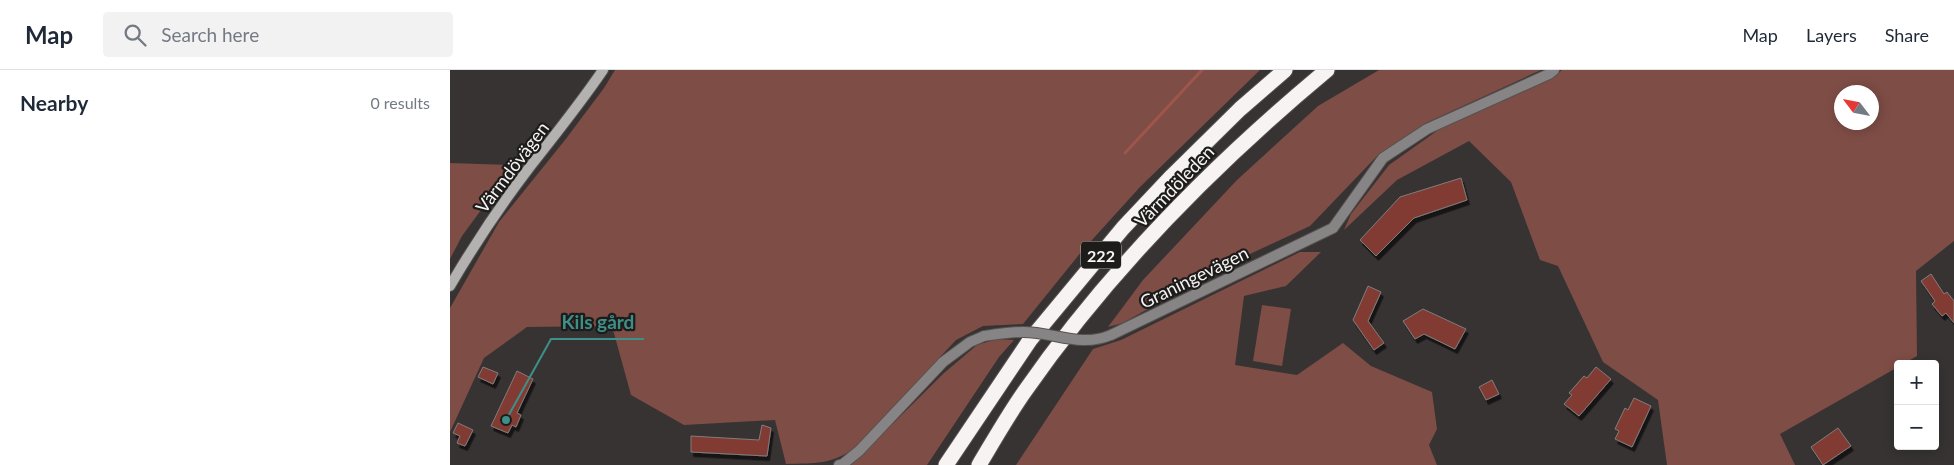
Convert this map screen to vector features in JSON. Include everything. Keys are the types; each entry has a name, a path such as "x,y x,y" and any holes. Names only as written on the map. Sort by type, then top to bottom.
{"highway":[{"name":"Värmdöleden","path":"946,465 1030,340 1123,228 1172,176 1240,109 1285,70"},
{"name":"Värmdöleden","path":"979,465 1024,392 1088,306 1214,170 1281,108 1327,70"}],"main road":[{"name":"Värmdövägen","path":"450,286 501,206 604,70"}],"street":[{"name":"Graningevägen","path":"839,465 859,451 943,362 970,342 984,336 1024,332 1086,342 1099,340 1111,335 1333,228 1384,158 1427,129 1554,70"}],"shaded area":[{"path":"615,70 1260,70 1140,187 1082,251 1023,324 983,326 956,340 855,448 838,458 822,462 786,464 775,420 684,425 631,395 612,326 527,327 484,358 450,432 450,308 499,222 565,140 604,88"},
{"path":"1379,70 1541,70 1426,123 1379,154 1310,226 1222,267 1123,323 1108,327 1143,280 1237,180 1318,106"},
{"path":"1562,70 1954,70 1954,241 1916,271 1917,356 1910,360 1894,360 1894,369 1780,434 1795,465 1667,465 1658,400 1603,362 1558,266 1540,260 1511,182 1469,141 1397,180 1344,230 1351,214 1389,165 1441,128 1549,80"},
{"path":"450,163 514,165 462,236 450,259"},
{"path":"1300,252 1321,252 1286,286 1244,296 1235,365 1297,375 1343,343 1371,366 1432,392 1437,429 1429,445 1437,465 1016,465 1093,349 1121,340"},
{"path":"1262,305 1291,309 1282,366 1253,361"},
{"path":"997,339 1014,340 999,357 927,465 851,465 944,373 977,345"}],"building":[{"path":"1461,178 1467,200 1414,218 1376,256 1360,240 1400,197"},
{"path":"1931,274 1944,294 1947,292 1954,301 1954,323 1946,313 1942,316 1932,304 1935,301 1921,281"},
{"path":"1368,286 1381,292 1368,321 1384,343 1374,350 1353,320"},
{"path":"1423,309 1466,329 1455,349 1424,334 1415,339 1403,321"},
{"path":"483,367 498,373 493,384 478,377"},
{"path":"1596,367 1611,379 1579,416 1564,404 1572,395 1569,393 1584,376 1587,378"},
{"path":"517,371 533,379 517,413 521,415 516,427 512,425 508,433 491,426"},
{"path":"1492,380 1499,394 1486,400 1479,387"},
{"path":"1634,398 1651,406 1632,447 1615,439 1619,431 1615,429 1625,408 1628,410"},
{"path":"458,423 473,430 465,446 457,443 460,436 453,433"},
{"path":"762,425 771,428 767,456 691,452 691,436 759,440"},
{"path":"1838,428 1851,446 1823,465 1811,447"}],"waterway":[{"path":"1125,153 1202,70"}],"place":[{"name":"Kils gård","path":"506,420"}]}
